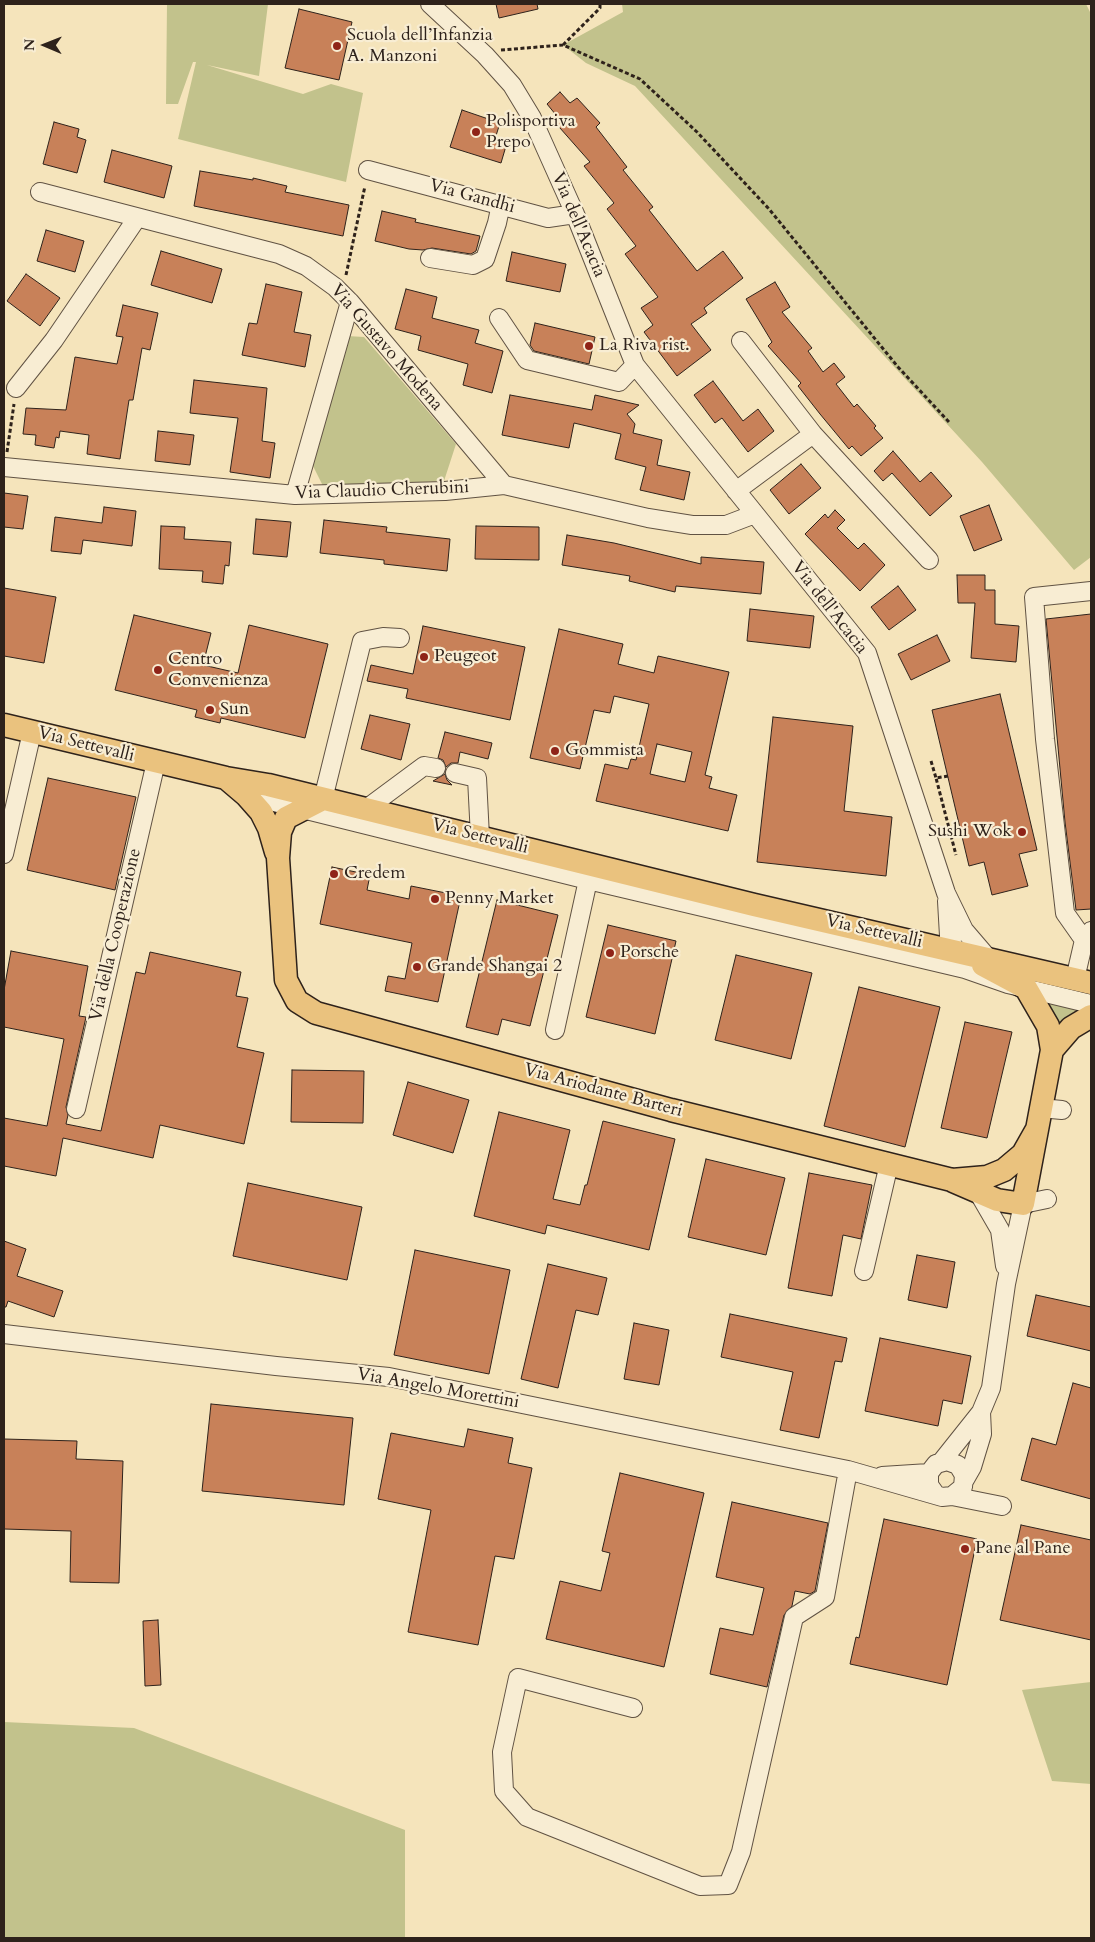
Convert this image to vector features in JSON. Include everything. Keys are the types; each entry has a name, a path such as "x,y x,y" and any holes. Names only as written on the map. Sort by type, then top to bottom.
{"main road":[{"name":"Via Settevalli","path":"4,725 226,778 268,785 754,905 924,943 953,961 988,958 1083,981"},
{"path":"226,778 246,795 261,812 269,828 278,858"},
{"path":"278,858 280,832 286,818 323,799"},
{"name":"Via Ariodante Barteri","path":"278,858 286,980 296,1001 316,1012 671,1110 952,1180 987,1177 1004,1170 1023,1154 1036,1131"},
{"path":"952,1180 997,1200 1023,1204 1036,1131 1051,1109 1052,1050 1048,1026 1026,988 953,961"},
{"path":"1052,1050 1071,1028 1091,1016"}],"street":[{"name":"Via dell'Acacia","path":"430,4 485,55 512,85 532,118 575,214 635,365 867,653 946,893"},
{"name":"Via Gandhi","path":"368,170 548,218 575,214"},
{"name":"Via Gustavo Modena","path":"40,192 279,254 306,266 346,298 504,485"},
{"path":"430,258 473,264 485,259 501,204"},
{"path":"16,388 54,340 137,218"},
{"path":"294,495 346,298"},
{"path":"499,318 527,360 620,382 635,365"},
{"path":"741,341 813,434 929,560"},
{"path":"736,491 813,434"},
{"name":"Via Claudio Cherubini","path":"4,467 294,495 444,491 504,485 648,518 692,525 726,525 755,514"},
{"path":"1083,981 1088,935 1065,912 1045,739 1034,597 1091,591"},
{"path":"323,799 362,641 383,636 400,638"},
{"path":"4,854 32,732"},
{"name":"Via della Cooperazione","path":"76,1109 156,762"},
{"path":"366,809 424,766 436,768"},
{"path":"455,773 478,778 480,836"},
{"name":"Via Settevalli","path":"246,795 588,880 953,961"},
{"path":"555,1030 588,880"},
{"path":"946,893 953,961"},
{"path":"946,893 964,930 988,958"},
{"path":"924,943 938,933 947,917"},
{"path":"953,961 964,930"},
{"path":"1026,988 1091,1004"},
{"path":"864,1271 889,1164"},
{"path":"978,1192 1000,1230 1006,1284"},
{"path":"954,1490 929,1485 935,1467 981,1412 991,1388 1006,1284 1023,1204 1047,1199"},
{"name":"Via Angelo Morettini","path":"4,1334 276,1366 389,1377 848,1470 867,1477 954,1490 994,1504"},
{"path":"954,1490 972,1466 982,1434 981,1412"},
{"path":"935,1467 947,1461 958,1465 962,1470 954,1490"},
{"name":"Via Angelo Morettini","path":"867,1477 935,1467"},
{"path":"633,1708 518,1678 502,1752 504,1791 528,1817 700,1886 728,1885 741,1852 794,1617 825,1597 848,1470"}],"path":[{"path":"563,45 600,8 600,4"},
{"path":"485,55 506,48 535,49 563,45 640,79 697,132 769,209 898,367 950,422"},
{"path":"346,298 368,170"},
{"path":"8,443 16,388"},
{"path":"931,761 956,855"},
{"path":"936,778 948,776"}],"green space":[{"path":"167,4 268,4 259,76 207,65 303,94 331,84 363,93 346,182 178,139 196,62 193,62 178,104 166,104"},
{"path":"622,4 1086,4 1091,14 1091,557 1074,570 982,462 635,86 586,63 563,45 623,12"},
{"path":"347,336 364,337 456,444 444,481 323,486 312,464"},
{"path":"1043,1000 1080,1009 1066,1017 1055,1029"},
{"path":"1091,1682 1091,1784 1052,1781 1022,1690"},
{"path":"4,1722 134,1728 405,1830 405,1938 4,1938"}],"building":[{"path":"496,4 537,4 538,9 499,18"},
{"path":"299,9 352,22 339,80 285,68"},
{"path":"560,92 570,103 577,98 600,123 596,127 627,167 623,170 653,207 649,210 697,271 723,251 743,278 704,308 707,313 691,324 711,350 677,376 644,332 653,325 641,308 658,297 625,254 636,246 607,209 614,203 584,166 590,162 552,119 556,115 547,104"},
{"name":"Polisportiva Prepo","path":"462,110 500,123 494,142 506,146 501,163 450,147"},
{"path":"54,122 79,129 77,137 86,140 77,173 43,164"},
{"path":"112,150 172,166 164,198 104,182"},
{"path":"200,171 253,180 253,178 287,186 285,192 349,205 343,236 194,206"},
{"path":"382,211 416,219 415,222 480,236 476,251 471,254 432,248 423,250 409,249 375,241"},
{"path":"46,230 84,241 75,272 37,261"},
{"path":"161,251 222,269 212,303 151,285"},
{"path":"512,252 566,264 560,292 506,281"},
{"path":"26,274 60,298 40,326 7,301"},
{"path":"775,282 790,307 782,312 812,348 808,351 823,372 834,363 845,377 836,384 854,407 857,404 876,426 874,428 883,438 861,456 852,446 849,449 798,386 801,383 768,346 772,342 746,299"},
{"path":"266,284 302,292 294,332 311,335 305,367 242,355 249,323 257,324"},
{"path":"406,289 437,297 432,318 479,330 475,343 503,351 492,393 463,385 468,364 418,350 421,336 395,329"},
{"path":"123,305 158,313 150,350 142,348 133,400 129,400 120,459 87,454 89,435 60,431 59,438 56,437 54,448 35,445 36,435 23,434 26,408 66,410 75,357 117,364 123,337 116,336"},
{"path":"535,323 595,337 589,364 534,351 530,345"},
{"path":"194,380 267,388 262,441 275,443 270,478 230,472 238,418 190,413"},
{"path":"713,381 743,421 758,409 774,431 748,452 722,418 715,423 694,395"},
{"path":"510,395 592,410 595,395 639,405 627,414 635,424 633,433 662,440 657,465 690,472 684,500 640,490 646,467 615,459 621,434 574,423 569,448 502,435"},
{"path":"158,431 194,435 190,465 155,461"},
{"path":"893,451 920,482 931,472 952,496 930,516 892,473 883,481 874,471"},
{"path":"801,464 821,488 789,514 770,490"},
{"path":"4,493 28,496 23,529 4,527"},
{"path":"989,505 1002,540 974,551 960,516"},
{"path":"104,507 136,511 132,546 83,540 81,554 51,551 55,517 102,523"},
{"path":"835,510 845,520 837,528 858,549 864,543 885,565 860,591 805,534 825,514 828,518"},
{"path":"256,519 291,522 287,557 253,554"},
{"path":"324,520 387,527 386,532 450,539 447,571 384,564 384,560 320,553"},
{"path":"161,526 185,527 184,539 231,542 229,566 225,565 223,584 202,582 203,571 159,569"},
{"path":"476,526 539,527 539,560 475,559"},
{"path":"567,535 614,543 701,564 701,557 764,562 761,594 676,586 675,592 629,581 630,576 562,565"},
{"path":"957,575 985,575 985,590 995,590 995,624 1019,626 1016,662 971,658 975,603 958,603"},
{"path":"898,586 916,610 889,630 871,607"},
{"path":"4,588 56,597 44,663 4,656"},
{"path":"750,609 814,616 810,648 747,641"},
{"path":"1091,614 1091,909 1076,910 1065,822 1046,619"},
{"path":"134,615 211,633 203,665 238,673 249,625 328,644 305,738 221,718 220,723 195,717 197,710 115,690"},
{"path":"423,626 525,647 510,720 406,698 408,689 367,681 371,665 413,674"},
{"path":"559,629 623,644 618,664 654,673 658,656 729,672 705,775 712,777 709,788 737,795 728,831 596,801 605,764 628,769 631,759 636,760 649,704 614,696 610,713 594,710 580,769 530,758","holes":["657,744 692,752 685,782 650,774"]},
{"path":"937,635 950,661 911,680 898,654"},
{"path":"1000,694 1037,850 1019,854 1028,886 992,895 984,862 969,866 932,710"},
{"path":"370,715 410,724 401,760 361,749"},
{"path":"773,717 853,726 844,811 892,817 886,876 757,862"},
{"path":"445,732 492,743 488,759 460,752 458,763 451,763 446,767 443,760 438,758"},
{"path":"445,774 447,780 452,785 433,781"},
{"path":"48,778 136,797 115,890 27,870"},
{"path":"332,867 370,875 367,890 409,899 411,886 461,896 438,1002 385,991 388,976 405,979 412,943 320,924"},
{"path":"497,900 558,915 530,1026 502,1019 498,1035 466,1027"},
{"path":"608,925 676,941 655,1034 586,1017"},
{"path":"11,951 88,966 79,1016 86,1017 66,1107 68,1115 66,1124 101,1131 136,972 145,974 150,952 241,972 236,996 248,998 237,1047 264,1053 244,1144 160,1125 153,1158 63,1138 56,1176 4,1166 4,1118 47,1126 64,1039 4,1027 4,990"},
{"path":"736,955 812,973 791,1059 715,1040"},
{"path":"859,987 940,1007 905,1147 824,1126"},
{"path":"965,1022 1012,1032 987,1138 941,1128"},
{"path":"292,1070 364,1071 363,1123 291,1122"},
{"path":"408,1082 469,1100 453,1153 393,1135"},
{"path":"499,1112 570,1130 553,1199 580,1205 603,1121 675,1139 649,1250 547,1225 545,1234 474,1216"},
{"path":"706,1159 785,1178 766,1255 688,1237"},
{"path":"809,1173 872,1185 861,1239 843,1235 832,1296 788,1288"},
{"path":"248,1183 362,1207 347,1280 233,1256"},
{"path":"4,1241 26,1249 17,1276 63,1291 54,1317 8,1301 6,1307 4,1307"},
{"path":"415,1250 510,1270 489,1374 394,1355"},
{"path":"917,1255 955,1262 947,1308 908,1300"},
{"path":"548,1264 607,1278 598,1315 576,1310 558,1388 521,1379"},
{"path":"1036,1295 1091,1307 1091,1351 1027,1336"},
{"path":"730,1314 847,1338 842,1362 835,1361 819,1438 780,1430 793,1372 721,1357"},
{"path":"634,1323 669,1330 659,1385 624,1379"},
{"path":"880,1338 971,1356 962,1404 943,1400 938,1426 865,1411"},
{"path":"1073,1383 1091,1388 1091,1499 1021,1480 1032,1438 1056,1445"},
{"path":"211,1404 353,1418 344,1505 202,1491"},
{"path":"468,1429 513,1438 508,1463 532,1468 514,1559 495,1556 478,1645 408,1632 431,1510 378,1499 391,1433 464,1447"},
{"path":"4,1439 77,1441 76,1459 123,1461 119,1583 70,1582 71,1531 4,1529"},
{"path":"620,1473 704,1493 664,1667 546,1639 560,1581 601,1591 610,1553 602,1551"},
{"path":"732,1502 828,1523 815,1591 810,1594 795,1591 792,1606 784,1615 767,1687 710,1674 720,1628 753,1635 764,1588 716,1577"},
{"path":"884,1519 977,1539 947,1685 850,1664 856,1637 859,1638"},
{"path":"1021,1525 1091,1540 1091,1640 1000,1620"},
{"path":"158,1620 161,1685 145,1686 143,1621"}],"place":[{"name":"Scuola dell’Infanzia A. Manzoni","path":"337,46"},
{"name":"Polisportiva Prepo","path":"476,132"},
{"name":"La Riva rist.","path":"589,346"},
{"name":"Peugeot","path":"424,657"},
{"name":"Centro Convenienza","path":"158,670"},
{"name":"Sun","path":"210,710"},
{"name":"Gommista","path":"555,751"},
{"name":"Sushi Wok","path":"1022,832"},
{"name":"Credem","path":"334,874"},
{"name":"Penny Market","path":"435,899"},
{"name":"Porsche","path":"610,953"},
{"name":"Grande Shangai 2","path":"417,967"},
{"name":"Pane al Pane","path":"965,1549"}]}
